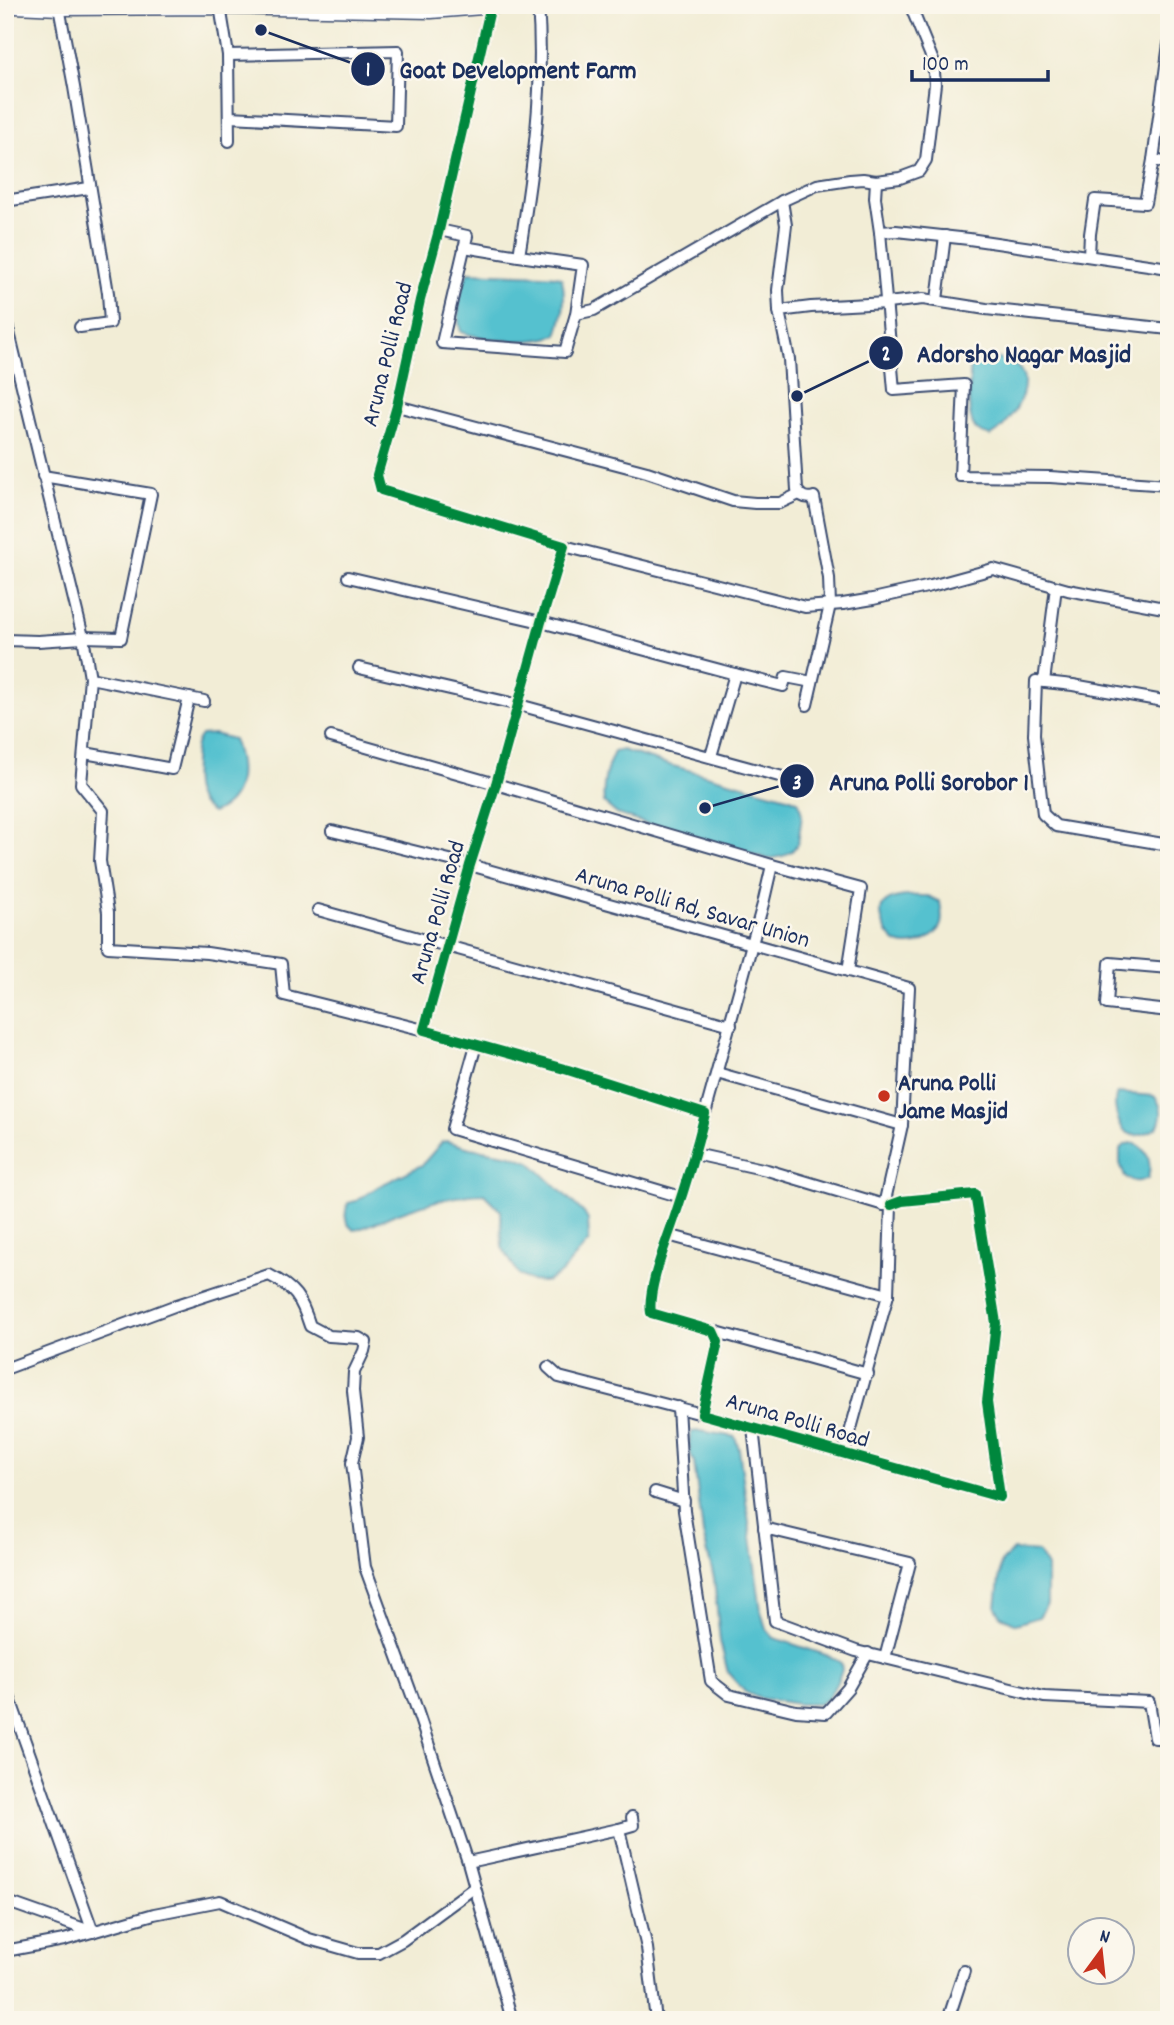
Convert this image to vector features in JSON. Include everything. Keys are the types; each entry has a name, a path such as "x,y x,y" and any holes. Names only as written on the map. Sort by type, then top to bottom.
{"main road":[{"path":"15,5 431,10 492,6"}],"street":[{"path":"519,256 533,168 541,43 538,5"},
{"path":"576,314 594,310 782,201 817,185 863,179 876,181 900,178 919,171 926,160 935,84 933,61 913,12 913,5"},
{"path":"220,6 229,55 229,141"},
{"name":"Aruna Polli Road","path":"424,1030 564,546 381,490 377,475 397,406 492,6"},
{"path":"59,7 108,293 110,323 80,327"},
{"path":"1089,256 1095,200 1145,203 1164,111 1169,44"},
{"path":"229,55 398,51 396,126 230,117"},
{"path":"1153,160 1169,163"},
{"path":"876,181 875,198 894,390 964,384 960,475 1050,477 1169,485"},
{"path":"5,201 89,188"},
{"path":"782,201 786,225 778,290 779,311 789,359 799,494"},
{"path":"439,230 467,236 464,247 442,343 565,352 576,314 583,265 464,247"},
{"path":"880,232 945,236 1169,268"},
{"path":"937,300 945,236"},
{"path":"779,311 830,305 937,300 986,309 1169,330"},
{"path":"5,316 83,637 90,678 81,784 103,811 100,861 108,912 108,947 207,953 281,964 284,995 424,1030 581,1074 705,1114"},
{"path":"397,406 646,472 733,501 780,503 799,494 808,498 814,497 829,578 830,605 807,705"},
{"path":"5,639 38,641 83,637 121,638 151,494 43,476"},
{"path":"564,546 805,607 863,601 993,569 1056,587 1169,609"},
{"path":"348,577 541,622 783,686 786,677 812,682"},
{"path":"1044,682 1056,587"},
{"path":"359,667 519,705 801,782"},
{"path":"710,756 735,674"},
{"path":"90,678 204,701"},
{"path":"1169,702 1036,681 1034,735 1043,814 1056,826 1169,845"},
{"path":"85,753 172,769 189,698"},
{"path":"331,737 861,889 848,971"},
{"name":"Aruna Polli Rd, Savar Union","path":"332,831 470,865 909,988 902,1125"},
{"path":"772,865 695,1154 649,1301 651,1313 868,1374"},
{"path":"318,910 731,1025"},
{"path":"1169,968 1110,963 1107,1004 1169,1011"},
{"path":"476,1045 452,1129 681,1196"},
{"path":"717,1073 902,1125 888,1205 888,1295 844,1454"},
{"path":"695,1154 767,1170 888,1205"},
{"name":"Aruna Polli Road","path":"713,1331 718,1342 702,1414 1000,1497 986,1402 996,1323 975,1194 902,1201 888,1205"},
{"path":"668,1235 888,1295"},
{"path":"5,1369 174,1306 269,1275 293,1290 302,1302 310,1326 329,1336 359,1338 366,1342 354,1372 353,1391 358,1437 352,1464 365,1567 413,1698 468,1862 512,2020"},
{"path":"548,1367 559,1377 702,1414"},
{"path":"678,1407 684,1501 711,1681 729,1695 796,1711 826,1713 848,1688 868,1653"},
{"path":"754,1428 775,1621 885,1658 1044,1697 1149,1702 1155,1738 1169,1738"},
{"path":"655,1492 684,1501"},
{"path":"764,1528 910,1563 885,1658"},
{"path":"5,1685 93,1932"},
{"path":"468,1862 619,1829 633,1825 632,1817"},
{"path":"619,1829 647,1948 656,2020"},
{"path":"5,1951 64,1940 154,1914 220,1901 309,1939 358,1953 379,1953 403,1940 475,1887"},
{"path":"5,1900 93,1932"},
{"path":"948,2020 964,1972"}],"water":[{"path":"469,272 557,276 562,279 563,307 557,335 534,340 509,341 461,332 459,301"},
{"path":"980,356 1011,363 1021,370 1023,375 1020,401 1004,426 991,436 977,430 970,416 971,362"},
{"path":"214,734 233,739 239,760 239,782 231,800 212,813 197,797 194,770 195,748 199,738 201,735"},
{"path":"622,750 799,802 802,815 798,843 792,851 783,856 768,859 617,814 604,803 605,777 614,752"},
{"path":"928,896 940,902 942,918 939,929 930,938 919,943 906,945 895,942 884,926 882,907 894,898"},
{"path":"1117,1093 1154,1096 1161,1111 1157,1128 1144,1134 1128,1133 1117,1116"},
{"path":"442,1142 511,1155 530,1162 584,1213 588,1220 589,1241 561,1273 546,1282 532,1281 519,1275 502,1247 501,1211 484,1194 439,1200 360,1229 354,1230 348,1224 348,1203 422,1165"},
{"path":"1133,1143 1143,1149 1149,1162 1148,1178 1142,1181 1125,1177 1120,1163 1120,1149"},
{"path":"691,1432 735,1437 739,1449 761,1611 766,1629 774,1638 829,1656 841,1663 842,1670 836,1684 828,1698 819,1704 759,1698 745,1692 728,1673 720,1641 714,1578 703,1534 690,1447"},
{"path":"1013,1550 1038,1552 1047,1567 1047,1604 1039,1617 1016,1624 1001,1616 996,1607 1001,1563"}],"cycle path":[{"path":"491,5 397,406 377,475 381,490 564,546 424,1030 568,1070 705,1114 687,1180 658,1266 651,1303 651,1313 713,1331 718,1342 702,1414 1000,1497 987,1402 996,1323 975,1194 902,1201 891,1205"}],"place":[{"name":"Goat Development Farm","path":"261,30"},
{"name":"Adorsho Nagar Masjid","path":"797,396"},
{"name":"Aruna Polli Sorobor 1","path":"705,808"},
{"name":"Aruna Polli Jame Masjid","path":"884,1096"}]}
